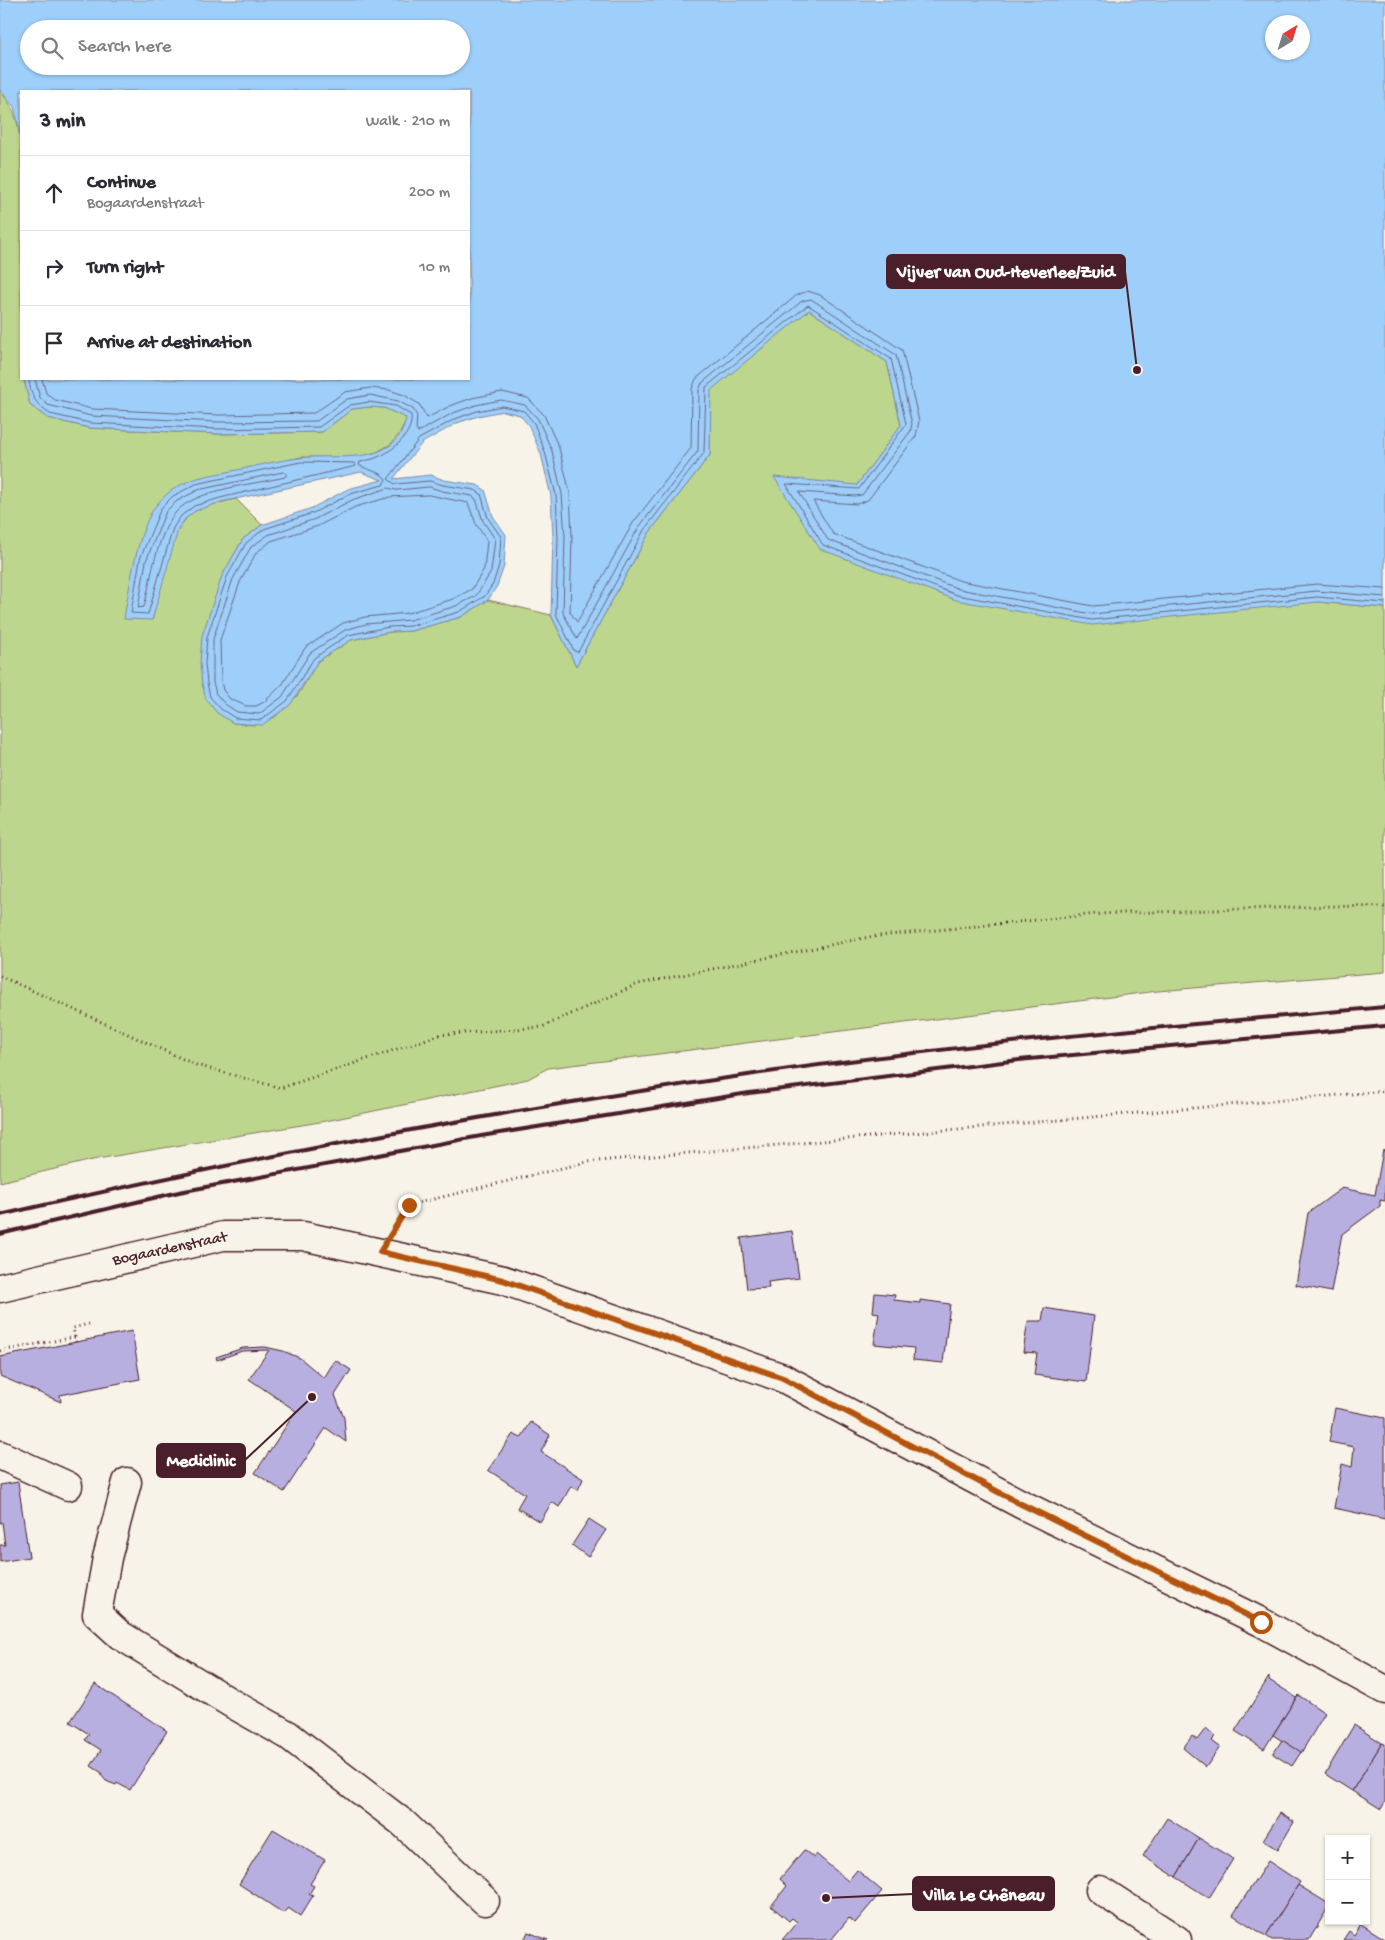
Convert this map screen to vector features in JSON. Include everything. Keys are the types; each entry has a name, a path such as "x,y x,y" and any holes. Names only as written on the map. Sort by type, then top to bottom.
{"street":[{"name":"Bogaardenstraat","path":"0,1288 223,1236 302,1236 503,1280 783,1378 1021,1504 1261,1622 1385,1690"},
{"path":"0,1455 68,1486"},
{"path":"127,1482 107,1558 97,1614 120,1635 231,1703 288,1735 403,1823 485,1901"},
{"path":"1100,1890 1177,1940"}],"path":[{"path":"0,976 196,1065 281,1088 438,1035 542,1027 638,984 870,937 1096,914 1333,906 1385,907"},
{"path":"380,1252 409,1205 587,1162 1385,1091"},
{"path":"76,1342 73,1328 89,1324"},
{"path":"0,1351 75,1337"}],"green space":[{"path":"0,90 13,111 18,125 20,141 20,380 24,380 30,405 48,418 89,428 218,434 322,432 352,409 369,407 384,408 407,418 400,433 391,444 377,452 354,458 301,457 184,483 157,505 152,620 166,561 172,545 178,530 195,511 236,499 262,525 243,539 222,576 215,602 233,723 254,725 275,717 298,695 318,661 351,640 390,632 411,631 461,617 488,600 551,615 576,666 649,533 710,455 710,390 809,310 887,362 901,425 857,485 1318,602 1385,608 1385,972 1158,991 548,1068 528,1079 326,1121 97,1159 0,1182"}],"water":[{"path":"0,0 1385,0 1385,608 1318,602 1092,625 956,600 820,549 774,477 857,485 901,425 887,362 809,310 711,390 710,455 649,533 576,666 551,615 553,537 551,496 541,454 529,426 520,415 503,411 457,423 422,443 393,479 431,475 444,480 477,485 485,490 493,516 506,535 504,566 497,586 488,600 461,617 411,631 390,632 351,640 318,661 290,705 262,725 233,723 217,713 206,699 200,664 202,636 222,576 243,539 262,525 312,508 348,489 382,480 361,472 221,502 195,511 185,519 178,530 152,620 124,619 135,558 151,513 158,503 170,492 197,478 292,459 347,457 378,452 391,445 400,434 406,418 384,408 369,407 352,409 322,432 218,434 89,428 48,418 30,405 24,380 470,380 470,90 20,90 20,138 14,107 0,90"}],"building":[{"path":"1383,1150 1385,1151 1385,1201 1380,1200 1380,1206 1342,1234 1331,1292 1296,1285 1308,1213 1342,1188 1375,1195"},
{"path":"792,1231 799,1278 768,1282 769,1288 747,1289 741,1238"},
{"path":"875,1293 895,1295 894,1300 920,1303 920,1300 950,1304 943,1363 913,1360 914,1348 874,1344 879,1313 873,1312"},
{"path":"1044,1308 1094,1316 1086,1382 1034,1375 1037,1353 1023,1352 1028,1321 1042,1321"},
{"path":"132,1331 140,1379 60,1395 61,1402 0,1376 0,1357"},
{"path":"265,1347 283,1351 300,1358 324,1378 335,1360 351,1370 335,1395 344,1418 346,1442 326,1428 284,1492 255,1473 296,1411 249,1379 269,1350 242,1351 217,1360 216,1357 243,1348"},
{"path":"1335,1408 1385,1418 1385,1519 1334,1508 1342,1464 1352,1467 1354,1447 1329,1442"},
{"path":"531,1422 550,1435 541,1452 583,1479 578,1490 571,1486 559,1507 552,1502 540,1522 517,1508 525,1494 488,1470 513,1434 521,1438"},
{"path":"18,1482 29,1557 0,1562 0,1545 5,1545 2,1522 0,1523 0,1485"},
{"path":"589,1519 606,1530 588,1557 572,1545"},
{"path":"1269,1677 1269,1680 1296,1697 1298,1695 1264,1749 1235,1731"},
{"path":"95,1684 167,1731 130,1790 117,1783 116,1785 106,1781 101,1775 102,1773 91,1766 101,1750 85,1740 89,1734 70,1722"},
{"path":"1298,1695 1325,1713 1301,1753 1273,1735"},
{"path":"1354,1725 1382,1743 1352,1791 1325,1774"},
{"path":"1206,1728 1215,1736 1212,1741 1220,1747 1206,1767 1183,1748 1192,1736 1197,1740"},
{"path":"1282,1740 1301,1752 1292,1766 1273,1754"},
{"path":"1382,1743 1385,1744 1385,1802 1381,1809 1352,1791"},
{"path":"1280,1813 1294,1822 1278,1849 1263,1840"},
{"path":"1167,1818 1199,1838 1176,1877 1143,1856"},
{"path":"273,1829 325,1860 310,1884 314,1886 309,1894 313,1896 300,1916 288,1908 283,1913 239,1884"},
{"path":"1199,1838 1233,1859 1209,1898 1176,1877"},
{"path":"804,1850 814,1858 816,1854 848,1881 857,1870 882,1891 855,1923 849,1918 831,1940 782,1940 797,1922 792,1918 789,1921 771,1906 787,1886 780,1879"},
{"path":"1268,1861 1300,1882 1266,1936 1233,1915"},
{"path":"1298,1885 1325,1902 1325,1913 1309,1940 1272,1940 1266,1936"},
{"path":"1360,1925 1363,1925 1385,1940 1343,1940 1349,1931 1354,1935"},
{"path":"528,1932 548,1940 524,1940"}],"railway":[{"path":"0,1215 186,1174 372,1137 654,1089 827,1064 986,1045 1385,1007"},
{"path":"0,1234 179,1192 481,1136 749,1093 1019,1060 1385,1026"}],"place":[{"name":"Vijver van Oud-Heverlee/Zuid","path":"1137,370"},
{"name":"Mediclinic","path":"312,1397"},
{"name":"Villa Le Chêneau","path":"826,1898"}],"route":[{"path":"409,1205 380,1252 503,1280 783,1378 1021,1504 1261,1622"}]}
